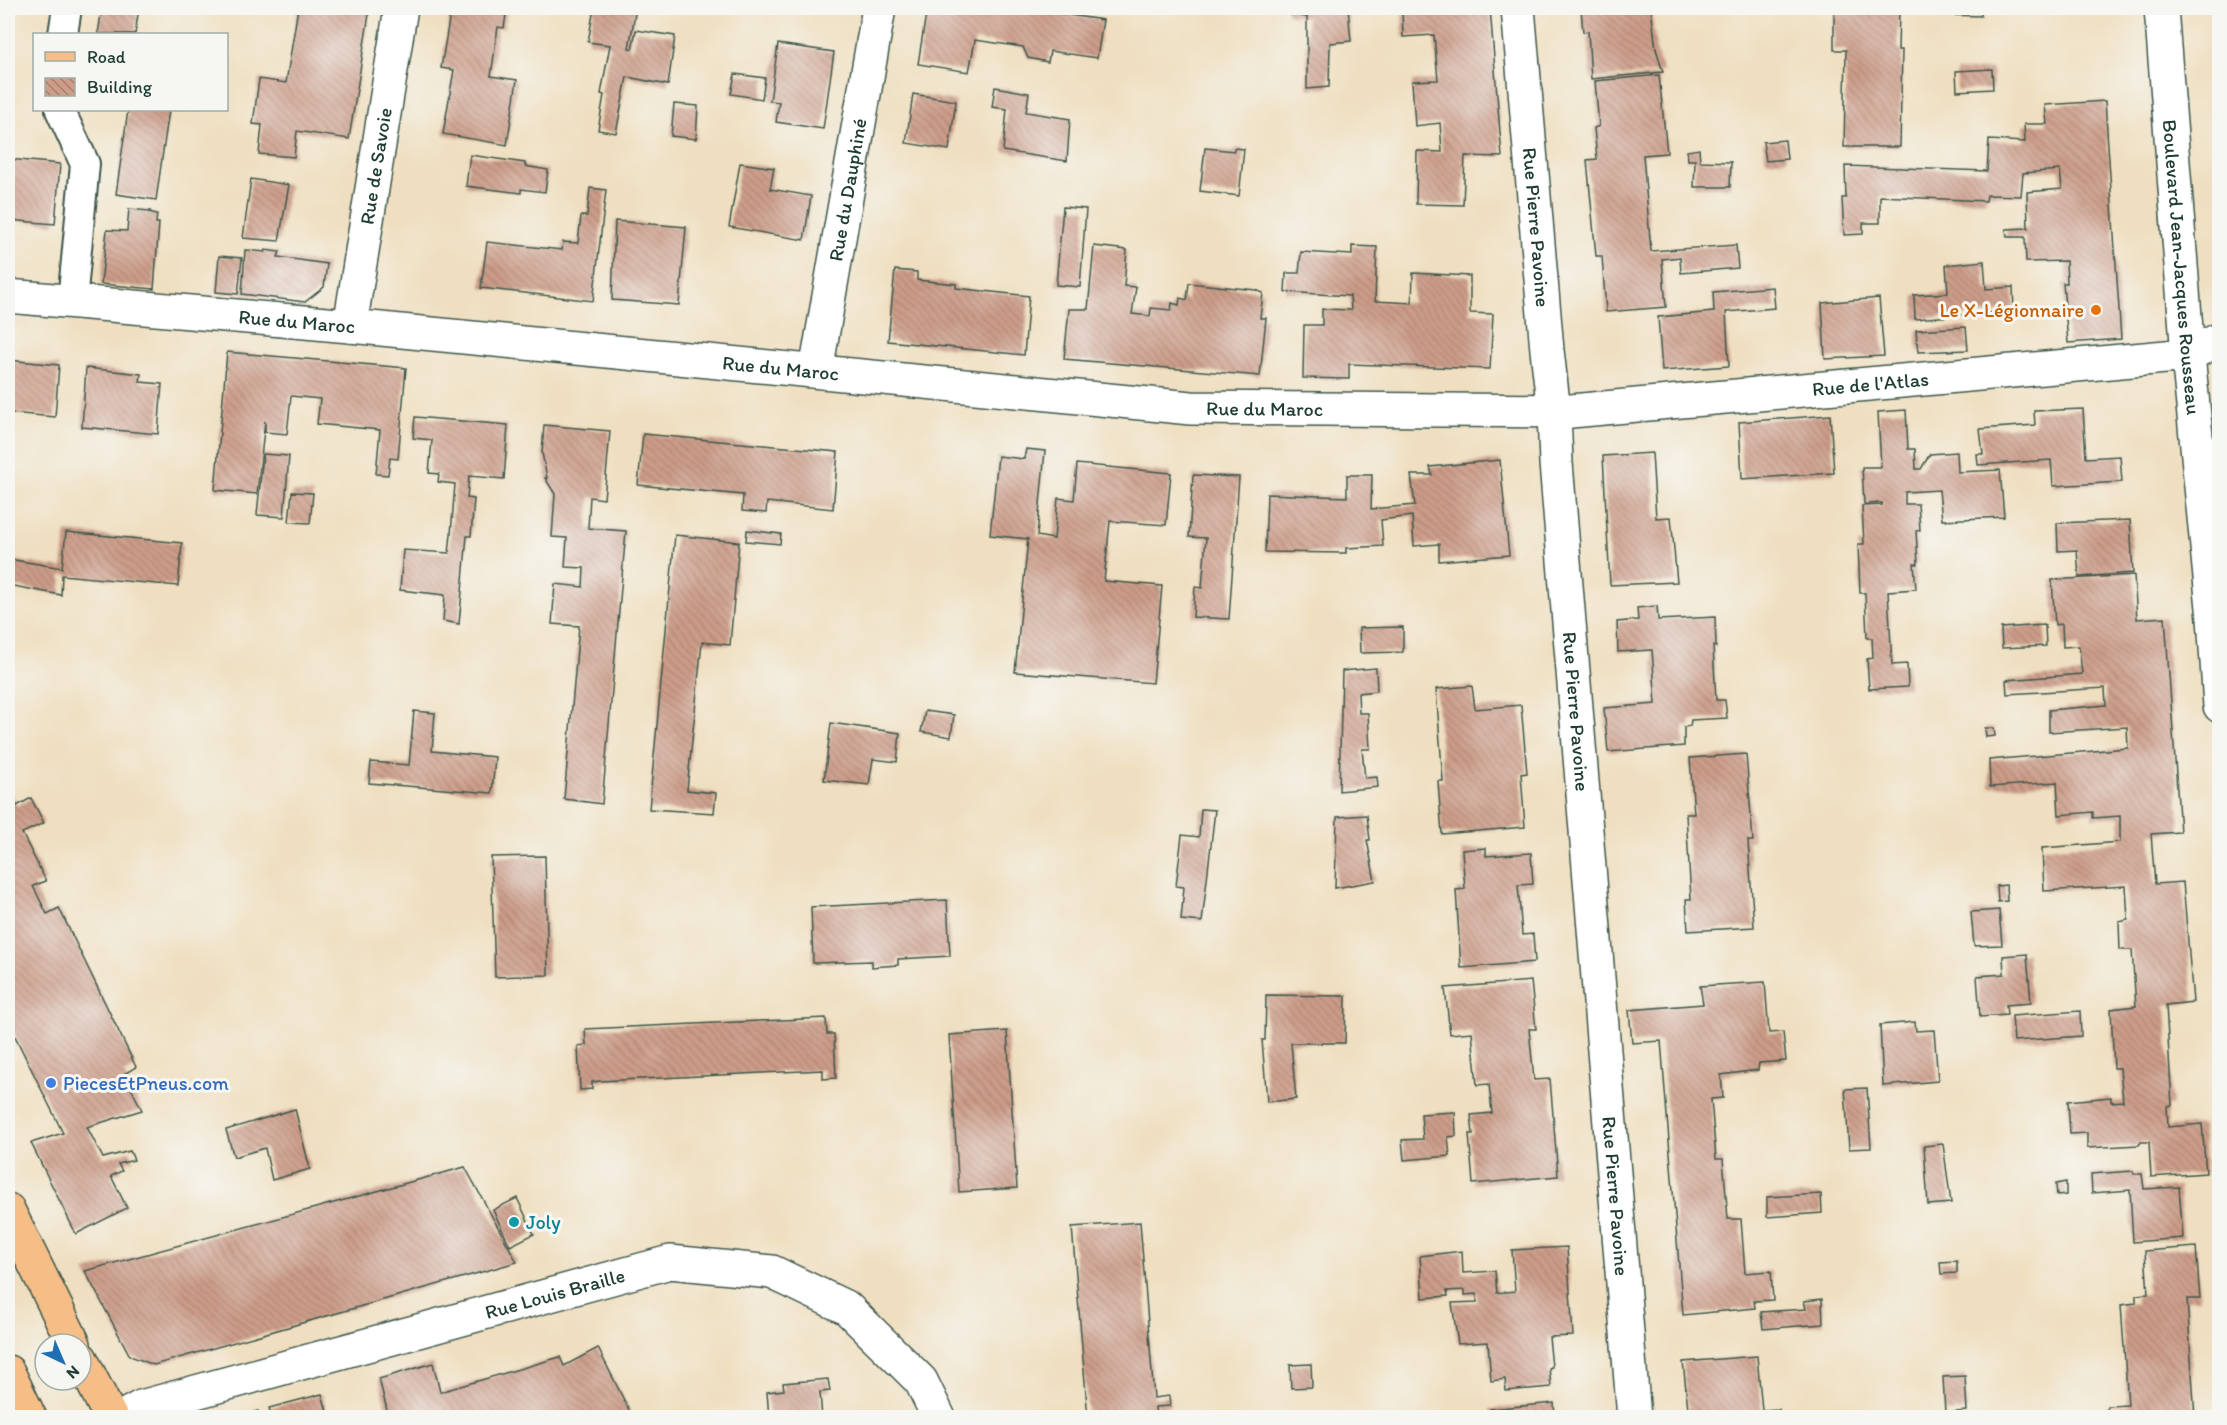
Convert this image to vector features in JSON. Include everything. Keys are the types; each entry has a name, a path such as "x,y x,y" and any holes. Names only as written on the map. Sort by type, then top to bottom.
{"main road":[{"path":"10,1220 68,1332"},
{"path":"8,1372 30,1418"},
{"path":"93,1383 111,1418"}],"street":[{"name":"Rue de Savoie","path":"350,326 401,8"},
{"name":"Rue du Dauphiné","path":"816,371 879,8"},
{"name":"Rue Pierre Pavoine","path":"1518,8 1554,412 1557,475 1634,1418"},
{"name":"Boulevard Jean-Jacques Rousseau","path":"2161,8 2188,355 2217,618 2220,706"},
{"name":"Rue du Maroc","path":"8,296 350,326 1191,408 1554,412"},
{"path":"2188,355 2220,339"},
{"name":"Rue de l'Atlas","path":"1554,412 2188,355"},
{"name":"Rue Louis Braille","path":"121,1418 141,1407 670,1262 772,1272 847,1308 921,1381 939,1418"}],"lane":[{"path":"63,33 67,8"},
{"path":"60,111 85,164 72,302"}],"building":[{"path":"102,8 139,8 135,33 98,33"},
{"path":"298,8 370,8 349,139 297,131 294,157 259,154 262,125 253,124 259,79 286,83"},
{"path":"451,8 507,8 504,28 498,27 491,76 517,80 507,145 443,134 454,70 441,68"},
{"path":"594,8 636,8 629,48 632,49 636,30 675,36 668,85 627,77 616,133 598,130 604,95 601,94 610,45 588,42"},
{"path":"927,8 1021,8 1103,20 1097,58 1050,51 1048,62 1028,58 1023,47 975,40 969,72 918,64"},
{"path":"1287,8 1348,8 1351,41 1330,43 1329,87 1307,89 1307,17 1287,14"},
{"path":"1402,8 1490,8 1502,157 1465,156 1463,205 1416,204 1417,151 1442,152 1440,123 1415,126 1412,81 1438,80 1434,35 1403,37"},
{"path":"1581,8 1651,8 1656,49 1663,72 1591,79 1588,31 1583,32"},
{"path":"1834,8 1899,8 1898,50 1902,50 1900,147 1844,147 1846,50 1834,50"},
{"path":"1944,8 1981,8 1981,16 1944,15"},
{"path":"778,44 834,52 823,129 776,122 779,102 770,101"},
{"path":"1992,69 1993,89 1957,91 1956,71"},
{"path":"735,74 765,78 762,99 731,94"},
{"path":"1659,75 1667,153 1643,155 1651,251 1736,245 1738,268 1681,273 1680,257 1662,259 1666,307 1606,312 1602,256 1596,256 1587,160 1597,159 1594,128 1599,126 1595,81"},
{"path":"995,87 1029,93 1026,112 1070,119 1067,161 1003,151 1007,109 992,107"},
{"path":"913,94 956,101 949,150 906,143"},
{"path":"2105,101 2121,339 2068,343 2063,283 2067,283 2066,261 2026,262 2025,237 2007,237 2006,229 2028,228 2027,192 2062,189 2060,170 2023,173 2021,196 1987,195 1986,201 1880,196 1880,223 1863,223 1863,234 1844,235 1842,198 1846,198 1845,166 1987,171 1989,140 2025,142 2024,124 2047,124 2045,105"},
{"path":"674,104 698,106 696,139 671,136"},
{"path":"128,111 169,111 156,200 116,194"},
{"path":"1785,140 1787,159 1766,161 1763,142"},
{"path":"1205,148 1234,151 1234,148 1244,149 1239,196 1200,191"},
{"path":"1699,149 1700,161 1731,162 1730,187 1694,187 1695,160 1688,160 1687,151"},
{"path":"470,155 525,163 525,166 548,170 545,192 521,189 521,193 466,186"},
{"path":"8,159 60,164 55,224 8,220"},
{"path":"740,163 774,168 770,189 811,196 804,240 729,227"},
{"path":"251,179 289,185 279,241 243,238"},
{"path":"590,188 606,190 593,301 481,288 487,242 562,250 563,242 578,243 581,216 587,216"},
{"path":"1063,207 1086,209 1080,287 1056,285"},
{"path":"129,209 157,214 156,223 159,223 154,289 101,284 107,230 127,231"},
{"path":"615,221 686,227 679,305 612,300"},
{"path":"1094,246 1127,250 1124,286 1136,287 1132,314 1150,316 1151,308 1171,310 1172,303 1179,305 1180,298 1187,300 1189,283 1256,290 1263,293 1260,318 1266,318 1260,376 1064,359 1069,309 1088,309"},
{"path":"1352,246 1377,247 1375,301 1412,303 1413,273 1470,276 1470,313 1493,314 1490,369 1349,364 1349,379 1303,378 1304,325 1322,325 1322,309 1351,310 1350,296 1285,292 1286,273 1299,273 1301,252 1352,255"},
{"path":"245,250 280,252 278,257 327,264 324,287 305,302 242,294"},
{"path":"219,256 242,258 238,294 216,292"},
{"path":"1984,261 1986,289 2013,287 2014,311 1915,319 1914,295 1948,293 1946,265"},
{"path":"895,270 917,272 917,280 956,284 956,288 1029,296 1024,355 888,341"},
{"path":"1773,287 1775,308 1726,312 1729,366 1662,371 1658,317 1714,312 1713,292"},
{"path":"1879,298 1884,356 1825,359 1822,303"},
{"path":"1966,327 1968,350 1918,352 1916,330"},
{"path":"227,352 406,368 398,459 390,458 388,475 376,474 380,430 317,424 320,399 291,396 287,434 265,432 265,421 257,494 215,490"},
{"path":"8,360 59,365 55,417 10,413 8,423"},
{"path":"86,368 141,374 140,382 162,384 158,434 82,427"},
{"path":"2083,409 2086,458 2120,456 2122,482 2053,486 2051,460 1978,465 1977,454 1983,454 1980,429 2035,425 2034,411"},
{"path":"1906,410 1908,449 1915,449 1916,469 1921,469 1930,454 1957,452 1958,472 2000,470 2004,517 1942,520 1939,490 1905,492 1905,504 1918,504 1920,530 1916,531 1918,564 1914,564 1916,589 1888,591 1892,665 1907,664 1908,687 1869,689 1867,659 1873,658 1872,638 1867,638 1865,593 1860,593 1858,544 1864,544 1862,506 1882,505 1882,503 1864,504 1862,467 1881,467 1878,412"},
{"path":"1830,415 1834,473 1742,479 1739,422"},
{"path":"415,417 508,425 504,479 469,476 467,498 474,499 471,536 467,536 459,624 443,621 445,595 400,590 403,550 449,553 451,534 455,484 438,482 439,474 429,473 432,440 413,438"},
{"path":"544,425 610,431 604,499 590,497 588,528 626,531 602,804 564,799 579,626 552,624 555,584 583,587 584,568 565,567 567,538 552,537 555,494 545,478 547,478 542,453"},
{"path":"643,434 838,452 833,509 767,502 766,513 742,511 743,495 638,485"},
{"path":"1026,449 1045,451 1037,536 1054,539 1058,498 1074,500 1077,464 1171,473 1166,525 1110,521 1104,581 1162,586 1153,683 1015,672 1028,539 990,535 998,456 1024,459"},
{"path":"1652,453 1656,518 1671,517 1677,582 1610,585 1603,456"},
{"path":"263,454 289,456 284,517 257,515"},
{"path":"1500,460 1509,555 1439,561 1439,544 1414,546 1412,516 1381,520 1383,546 1346,548 1346,553 1265,552 1267,494 1347,497 1347,475 1372,475 1371,509 1415,505 1411,475 1432,475 1430,467"},
{"path":"1193,475 1239,477 1229,619 1193,617 1195,587 1202,588 1206,538 1189,537"},
{"path":"292,492 313,493 310,523 289,522"},
{"path":"2130,520 2133,573 2079,577 2077,550 2058,551 2057,523"},
{"path":"747,530 781,534 780,544 746,541"},
{"path":"66,532 182,543 178,586 62,575 61,595 8,585 8,559 62,568"},
{"path":"675,535 739,542 730,645 702,642 687,790 716,793 714,813 649,809"},
{"path":"2134,575 2137,619 2165,617 2180,832 2151,834 2155,884 2183,882 2193,1002 2166,1005 2172,1105 2167,1106 2168,1127 2202,1124 2206,1173 2151,1177 2149,1142 2141,1142 2139,1145 2087,1148 2087,1133 2070,1134 2068,1101 2111,1097 2111,1102 2123,1101 2120,1068 2114,1068 2111,1009 2136,1006 2132,950 2120,950 2119,922 2128,920 2126,886 2044,891 2042,848 2120,842 2120,816 2093,818 2093,812 2059,815 2057,782 1990,787 1989,760 2128,748 2127,727 2049,732 2049,710 2106,705 2105,688 2007,694 2006,680 2082,674 2079,646 2063,647 2062,624 2055,625 2052,580"},
{"path":"1657,606 1658,620 1715,617 1716,647 1713,646 1716,700 1725,700 1727,718 1691,720 1690,726 1684,727 1684,746 1608,752 1604,708 1656,704 1652,650 1618,652 1617,622 1638,620 1637,608"},
{"path":"2045,625 2046,646 2002,648 2001,628"},
{"path":"1403,627 1403,652 1360,653 1359,628"},
{"path":"1376,668 1377,691 1358,693 1359,713 1368,713 1370,749 1362,749 1365,778 1377,777 1378,787 1339,791 1342,671"},
{"path":"1472,686 1475,709 1521,705 1527,773 1521,774 1525,827 1442,834 1438,781 1443,781 1436,689"},
{"path":"414,711 435,713 432,751 495,757 492,793 369,783 371,762 409,765"},
{"path":"925,711 954,715 951,737 921,732"},
{"path":"831,723 900,733 897,762 873,759 869,785 824,780"},
{"path":"1985,728 1994,728 1995,736 1986,737"},
{"path":"1746,754 1753,841 1748,841 1754,927 1688,931 1686,899 1691,899 1686,814 1694,814 1690,758"},
{"path":"8,787 17,806 31,798 44,823 22,833 46,881 33,886 47,914 59,908 136,1067 124,1074 142,1110 87,1127 103,1158 130,1151 134,1160 118,1164 122,1171 111,1176 127,1208 76,1234 31,1143 63,1133 8,1022"},
{"path":"1201,809 1215,810 1202,922 1181,920 1184,887 1176,886 1182,835 1199,837"},
{"path":"1367,815 1370,840 1367,840 1375,881 1335,888 1337,817"},
{"path":"1486,848 1486,856 1531,853 1533,884 1518,885 1522,935 1533,934 1535,962 1461,968 1456,890 1465,889 1462,850"},
{"path":"545,856 548,975 495,977 491,857"},
{"path":"2006,885 2007,901 1998,902 1997,886"},
{"path":"947,900 950,956 898,959 898,965 872,967 872,961 813,963 811,907"},
{"path":"1999,910 2002,945 1974,946 1971,912"},
{"path":"2027,954 2031,1003 2006,1005 2007,1015 1980,1017 1977,976 2004,974 2003,956"},
{"path":"1531,981 1536,1029 1529,1029 1534,1080 1550,1079 1558,1176 1473,1184 1469,1134 1473,1134 1471,1115 1492,1113 1489,1084 1477,1085 1472,1032 1450,1034 1445,988"},
{"path":"1765,982 1769,1033 1783,1032 1786,1061 1759,1063 1758,1070 1721,1075 1723,1098 1711,1099 1716,1159 1723,1159 1728,1219 1741,1219 1745,1273 1771,1271 1773,1300 1754,1301 1755,1308 1683,1315 1661,1041 1632,1043 1629,1010 1703,1004 1700,986"},
{"path":"1266,995 1346,996 1345,1043 1291,1043 1296,1099 1267,1102 1262,1040 1265,1040"},
{"path":"2080,1011 2081,1036 2014,1041 2012,1016"},
{"path":"826,1018 827,1034 834,1034 836,1078 823,1079 823,1070 600,1081 592,1082 592,1089 580,1090 578,1046 586,1045 585,1029"},
{"path":"1915,1022 1916,1031 1934,1030 1938,1081 1883,1086 1880,1025"},
{"path":"1007,1031 1017,1188 959,1192 949,1035"},
{"path":"1867,1088 1871,1148 1849,1149 1845,1089"},
{"path":"295,1109 310,1169 272,1180 265,1148 234,1157 226,1130"},
{"path":"1455,1112 1456,1136 1448,1137 1450,1156 1404,1160 1402,1140 1423,1139 1421,1114"},
{"path":"1943,1144 1951,1203 1928,1205 1924,1146"},
{"path":"465,1167 517,1262 154,1365 130,1356 85,1271"},
{"path":"2133,1171 2134,1174 2142,1174 2144,1189 2179,1187 2183,1238 2133,1242 2130,1190 2092,1193 2091,1174"},
{"path":"2066,1182 2066,1195 2057,1196 2056,1184"},
{"path":"1821,1194 1822,1213 1767,1217 1767,1197"},
{"name":"Joly","path":"517,1198 534,1234 510,1246 493,1210"},
{"path":"1140,1222 1154,1398 1169,1396 1170,1406 1155,1407 1156,1418 1088,1418 1072,1227"},
{"path":"1567,1247 1573,1336 1549,1337 1551,1387 1506,1391 1505,1379 1491,1381 1488,1342 1458,1344 1452,1303 1477,1302 1477,1294 1465,1295 1465,1290 1447,1291 1448,1296 1423,1298 1420,1256 1462,1251 1463,1273 1495,1271 1497,1293 1515,1291 1512,1250"},
{"path":"2196,1247 2200,1299 2187,1299 2195,1418 2108,1418 2107,1406 2128,1405 2121,1305 2136,1303 2136,1295 2148,1294 2145,1251"},
{"path":"1957,1261 1957,1273 1941,1274 1940,1262"},
{"path":"1822,1299 1823,1324 1763,1329 1761,1312 1806,1309 1804,1301"},
{"path":"598,1348 633,1418 389,1418 379,1379 433,1363 440,1392 560,1357 564,1366"},
{"path":"1757,1356 1762,1410 1779,1409 1779,1418 1742,1418 1742,1413 1689,1418 1683,1362"},
{"path":"1311,1364 1312,1387 1291,1388 1290,1365"},
{"path":"1965,1376 1967,1411 1945,1413 1943,1377"},
{"path":"828,1379 830,1391 820,1392 822,1418 769,1418 767,1392 784,1390 783,1383"},
{"path":"322,1394 329,1418 272,1418 269,1408"},
{"path":"1554,1403 1555,1418 1491,1418 1490,1409"},
{"path":"258,1411 261,1418 237,1417"}],"place":[{"name":"Le X-Légionnaire","path":"2096,310"},
{"name":"PiecesEtPneus.com","path":"51,1083"},
{"name":"Joly","path":"514,1222"}]}
